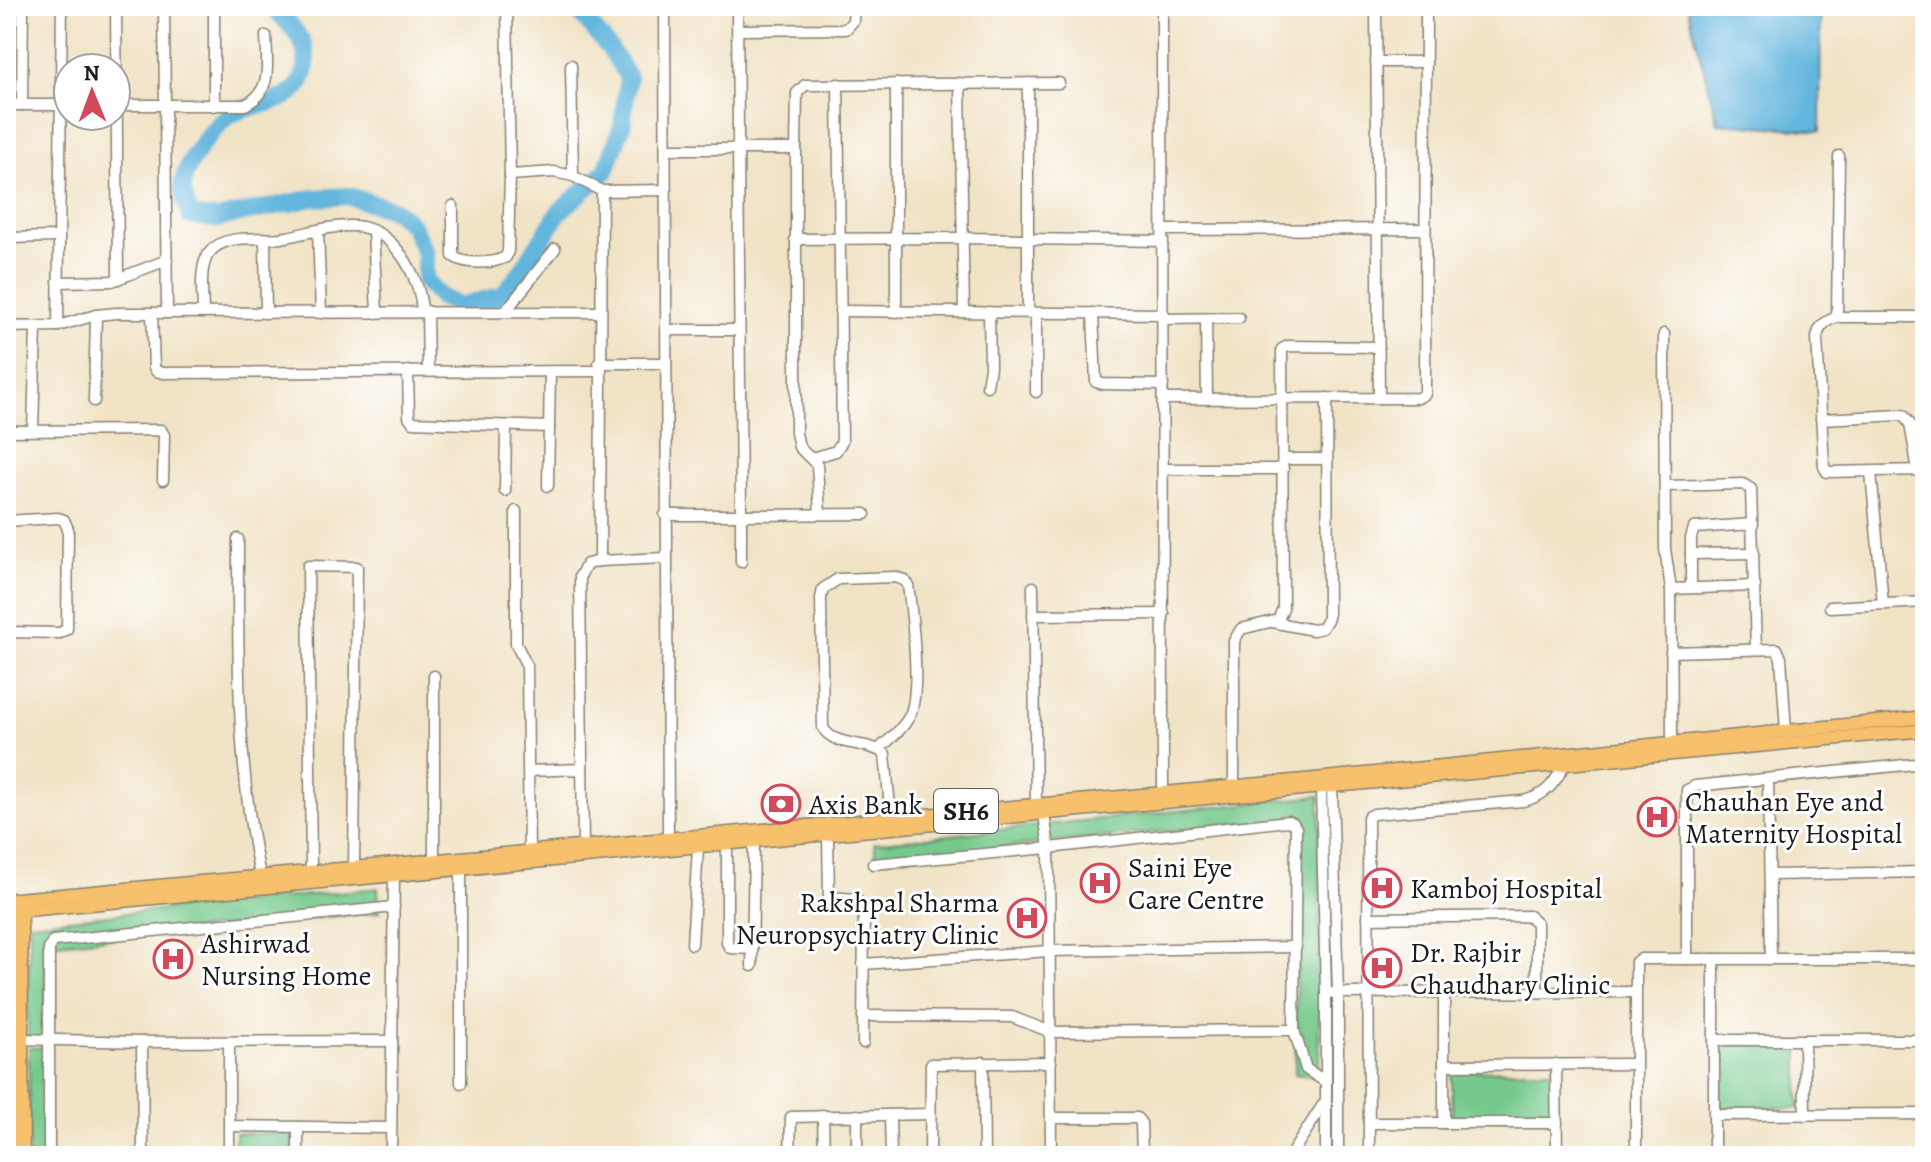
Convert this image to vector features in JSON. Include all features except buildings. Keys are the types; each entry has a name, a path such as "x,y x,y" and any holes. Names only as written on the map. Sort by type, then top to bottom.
{"main road":[{"name":"SH6","path":"12,906 461,864 727,846 828,836 1163,791 1326,784 1672,742 1925,717"},
{"name":"SH6","path":"12,906 311,871 354,868 394,870 434,861 461,864 529,853 891,818 1564,765 1925,730"},
{"path":"12,906 23,1156"},
{"path":"11,1156 16,1039"}],"street":[{"path":"22,105 23,6"},
{"path":"62,6 63,52"},
{"path":"116,6 116,52"},
{"path":"164,6 167,313"},
{"path":"453,206 453,251 456,260 501,260 508,251 510,175 507,6"},
{"path":"665,6 668,840"},
{"path":"737,6 741,562"},
{"path":"738,30 846,29 853,21 854,6"},
{"path":"1162,6 1163,791"},
{"path":"1376,6 1379,398"},
{"path":"1164,399 1418,398 1425,394 1426,6"},
{"path":"214,14 214,106"},
{"path":"132,105 245,105 255,100 262,93 267,72 266,36"},
{"path":"1376,62 1426,62"},
{"path":"571,65 573,176"},
{"path":"960,83 964,312"},
{"path":"1028,83 1027,239 1036,392"},
{"path":"820,514 819,472 812,458 799,447 796,433 796,100 800,87 812,84 1059,83"},
{"path":"812,458 836,451 842,441 838,84"},
{"path":"896,84 896,312"},
{"path":"6,105 52,105"},
{"path":"58,326 63,132"},
{"path":"116,132 118,279"},
{"path":"666,149 796,149"},
{"path":"1837,317 1839,156"},
{"path":"510,175 554,172 573,176 593,188 666,190"},
{"path":"593,188 600,312 600,561"},
{"path":"203,313 204,265 211,250 231,241 351,226 373,231 407,261 420,291 428,371"},
{"path":"795,239 1027,239 1425,229"},
{"path":"318,230 321,313"},
{"path":"373,231 377,313"},
{"path":"6,238 58,237"},
{"path":"265,239 266,313"},
{"path":"505,312 555,249"},
{"path":"58,282 88,283 118,279 167,260"},
{"path":"840,311 1093,313 1239,318"},
{"path":"6,327 58,326 96,315 152,313 600,312"},
{"path":"987,386 990,367 989,312"},
{"path":"152,313 154,367 163,373 550,372 666,363"},
{"path":"1093,313 1096,382 1163,385"},
{"path":"94,401 96,315"},
{"path":"1821,419 1903,415 1910,424 1922,470 1827,472 1824,467 1821,419 1817,338 1818,329 1826,321 1837,317 1925,317"},
{"path":"1206,319 1207,399"},
{"path":"33,430 36,327"},
{"path":"666,330 738,330"},
{"path":"1664,334 1665,549 1671,589 1672,742"},
{"path":"1272,622 1281,615 1283,608 1282,354 1285,347 1378,347"},
{"path":"408,371 409,417 413,422 549,427"},
{"path":"548,486 550,372"},
{"path":"1234,786 1234,641 1241,629 1272,622 1313,630 1326,625 1327,398"},
{"path":"505,491 506,426"},
{"path":"6,431 161,430 164,435 163,480"},
{"path":"1163,469 1327,459"},
{"path":"1871,472 1883,604"},
{"path":"1666,486 1748,485 1753,496 1756,649"},
{"path":"516,511 516,644 527,666 529,853"},
{"path":"665,515 865,514"},
{"path":"6,521 58,518 64,520 68,529 67,629 60,633 6,632"},
{"path":"1691,588 1694,528 1753,524"},
{"path":"238,539 241,749 248,821 260,876"},
{"path":"1691,554 1754,553"},
{"path":"583,848 580,576 587,564 600,561 665,558"},
{"path":"311,871 308,566 357,567 354,868"},
{"path":"879,749 898,733 914,703 916,680 908,585 895,577 838,579 823,589 821,598 823,728 832,738 879,749 885,754 891,818"},
{"path":"1671,589 1755,586"},
{"path":"1033,587 1041,807 1049,848 1051,1156"},
{"path":"1830,607 1925,602"},
{"path":"1033,615 1164,614"},
{"path":"1671,652 1777,649 1780,652 1786,731"},
{"path":"434,676 434,861"},
{"path":"1687,959 1687,790 1695,786 1925,763"},
{"path":"1369,1156 1368,817 1535,798 1556,781 1564,765"},
{"path":"528,771 582,769"},
{"path":"1768,779 1771,959"},
{"path":"1326,784 1338,993 1338,1156"},
{"path":"1326,784 1326,1156"},
{"path":"873,864 1288,821 1293,823 1296,828 1294,1030 1306,1069 1326,1082"},
{"path":"828,836 827,893 833,899 856,899 864,907 863,1043"},
{"path":"752,966 754,843"},
{"path":"727,846 727,943 730,948 752,949"},
{"path":"692,944 698,848"},
{"path":"461,864 461,1083"},
{"path":"391,1156 394,870"},
{"path":"1771,875 1925,872"},
{"path":"49,1156 49,949 53,941 394,907"},
{"path":"1368,918 1529,916 1537,923 1537,992"},
{"path":"863,964 1049,951 1296,947"},
{"path":"1636,1156 1636,962 1641,959 1925,959"},
{"path":"1714,959 1714,1156"},
{"path":"1326,993 1635,992"},
{"path":"1444,993 1444,1123"},
{"path":"863,1016 1012,1017 1051,1032 1294,1030"},
{"path":"16,1039 392,1041"},
{"path":"1714,1040 1925,1040"},
{"path":"1804,1040 1805,1115"},
{"path":"142,1042 143,1156"},
{"path":"229,1042 229,1156"},
{"path":"983,1062 984,1156"},
{"path":"930,1156 931,1064 1051,1062"},
{"path":"1556,1064 1557,1156"},
{"path":"1444,1065 1635,1064"},
{"path":"1291,1156 1326,1100"},
{"path":"790,1156 791,1117 930,1114"},
{"path":"1714,1115 1925,1114"},
{"path":"823,1115 824,1156"},
{"path":"857,1115 857,1156"},
{"path":"890,1115 891,1156"},
{"path":"1051,1118 1137,1118 1141,1123 1142,1156"},
{"path":"1369,1123 1557,1123"},
{"path":"230,1126 391,1128"},
{"path":"298,1127 298,1156"}],"green space":[{"path":"1320,796 1319,1077 1295,1074 1298,818 876,860 874,843"},
{"path":"378,888 379,912 46,944 46,1037 28,1038 30,923"},
{"path":"1799,1045 1799,1108 1721,1109 1720,1046"},
{"path":"46,1047 45,1156 29,1156 29,1048"},
{"path":"1551,1070 1551,1116 1452,1117 1452,1071"},
{"path":"235,1133 293,1134 293,1156 235,1156"}],"water":[{"path":"1687,6 1821,6 1820,131 1718,123"}],"waterway":[{"path":"272,6 302,44 305,73 296,89 288,95 236,112 211,133 184,176 183,193 190,216 216,219 313,198 348,196 395,210 412,225 425,253 425,280 440,297 461,306 503,295 559,212 606,171 622,126 628,77 581,14 579,6"}],"place":[{"name":"Axis Bank","path":"781,804"},
{"name":"Chauhan Eye and Maternity Hospital","path":"1657,817"},
{"name":"Saini Eye Care Centre","path":"1100,883"},
{"name":"Kamboj Hospital","path":"1382,888"},
{"name":"Rakshpal Sharma Neuropsychiatry Clinic","path":"1027,918"},
{"name":"Ashirwad Nursing Home","path":"173,959"},
{"name":"Dr. Rajbir Chaudhary Clinic","path":"1382,968"}]}
